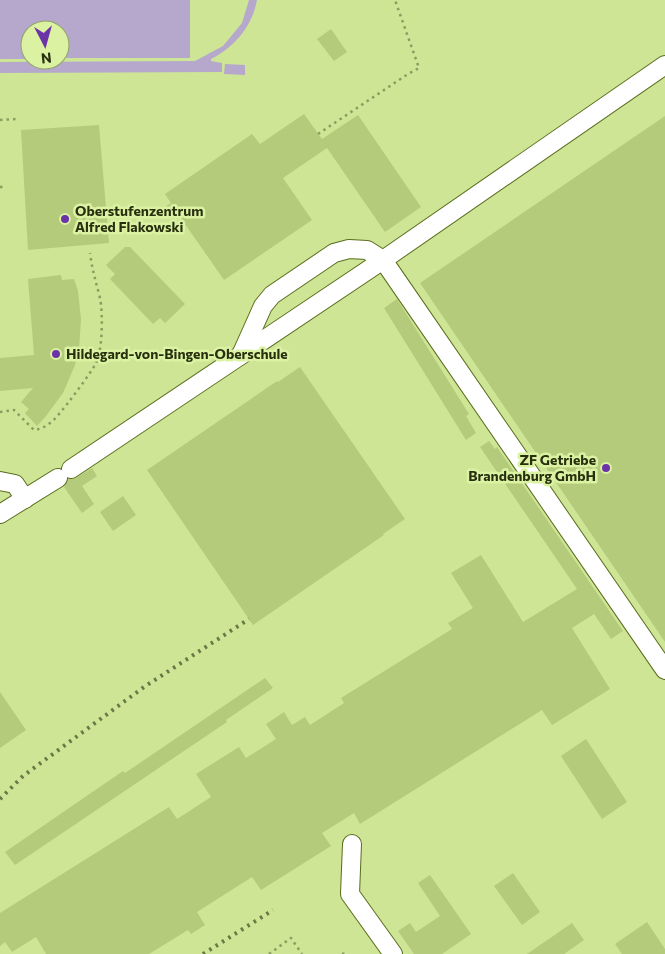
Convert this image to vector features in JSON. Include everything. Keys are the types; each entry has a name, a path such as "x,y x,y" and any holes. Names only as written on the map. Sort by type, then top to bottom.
{"lane":[{"path":"0,514 64,474 383,260 665,64"},
{"path":"241,355 263,306 272,295 334,253 349,249 367,250 383,260 665,670"},
{"path":"0,481 15,484 25,499"},
{"path":"352,844 350,894 393,954"}],"path":[{"path":"318,134 419,68 395,0"},
{"path":"0,120 16,119"},
{"path":"0,187 5,187"},
{"path":"0,412 14,410 34,430 43,429 51,423 95,365 99,350 102,318 100,299 92,274 90,253"},
{"path":"269,954 291,938 302,954"},
{"path":"342,954 348,954"}],"shaded area":[{"path":"0,0 190,0 190,58 70,58 70,20 20,20 20,59 0,59"},
{"path":"249,0 257,0 251,19 241,35 227,49 211,59 211,61 222,63 222,72 0,73 0,62 20,62 20,70 70,70 70,62 195,61 223,46 242,23"},
{"path":"225,64 245,65 245,75 224,74"}],"building":[{"path":"331,29 347,52 334,61 317,39"},
{"path":"304,114 322,139 358,115 421,207 385,232 327,148 283,178 312,220 224,280 178,214 173,218 165,207 171,203 165,194 252,134 260,144"},
{"name":"ZF Getriebe Brandenburg GmbH","path":"665,116 665,642 420,283"},
{"path":"99,125 109,243 28,250 21,130"},
{"path":"125,247 130,247 185,304 165,323 160,318 153,324 110,279 115,274 106,265"},
{"name":"Hildegard-von-Bingen-Oberschule","path":"61,275 62,280 74,279 78,291 81,319 79,350 63,393 37,426 25,413 29,409 21,402 33,388 0,391 0,358 34,355 28,279"},
{"path":"397,299 469,414 466,416 476,433 466,440 384,308"},
{"path":"300,367 405,519 253,625 147,470"},
{"path":"489,441 495,449 497,447 623,631 611,639 594,614 572,628 610,689 552,725 542,710 360,824 354,813 322,833 331,846 261,890 252,877 197,912 205,925 191,934 188,930 149,954 46,954 36,937 12,952 5,942 0,946 0,913 169,807 177,819 211,797 196,774 239,747 246,758 276,739 266,724 284,712 292,725 305,717 310,725 344,703 341,698 452,629 448,623 473,608 451,573 481,555 523,622 577,589 480,447"},
{"path":"92,468 97,476 82,486 94,504 82,513 64,487 68,479 76,478"},
{"path":"123,496 136,515 113,531 100,512"},
{"path":"265,678 273,688 226,720 227,722 15,865 5,852 123,771 125,773"},
{"path":"0,692 26,730 0,748"},
{"path":"586,739 627,802 602,819 561,756"},
{"path":"513,873 540,912 522,925 494,886"},
{"path":"430,875 471,934 442,954 414,954 398,931 410,923 416,932 440,916 418,883"},
{"path":"647,922 665,949 665,954 622,954 615,944"},
{"path":"572,923 584,940 564,954 527,954"}],"railway":[{"path":"0,799 23,776 144,687 249,619"},
{"path":"203,954 273,910"}],"place":[{"name":"Oberstufenzentrum Alfred Flakowski","path":"65,219"},
{"name":"Hildegard-von-Bingen-Oberschule","path":"56,354"},
{"name":"ZF Getriebe Brandenburg GmbH","path":"606,468"}]}
